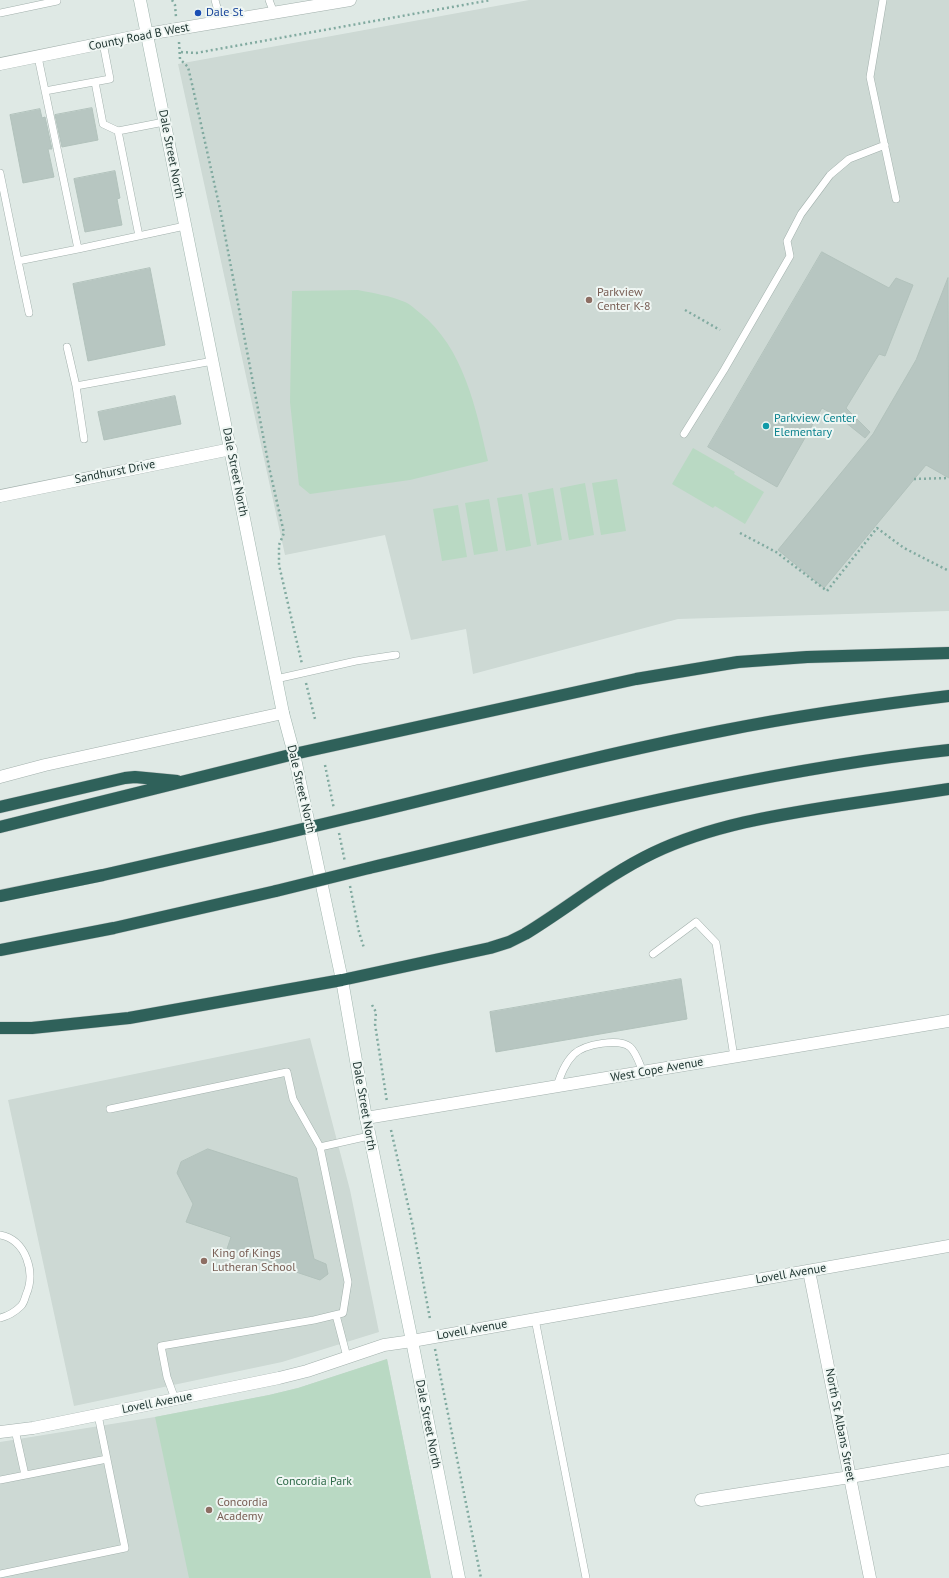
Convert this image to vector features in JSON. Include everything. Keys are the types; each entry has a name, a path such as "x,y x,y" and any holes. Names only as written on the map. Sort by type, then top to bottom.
{"highway":[{"path":"0,827 294,754 636,679 738,662 807,657 949,654"},
{"path":"0,896 64,884 269,837 655,745 714,733 854,709 949,696"},
{"path":"0,950 114,928 276,891 668,797 798,772 949,750"},
{"path":"0,807 125,778 159,778 184,782"},
{"path":"0,1028 32,1028 129,1018 342,980 490,948 509,942 542,924 631,865 678,843 719,828 813,810 946,791"}],"street":[{"name":"Dale Street North","path":"140,0 283,714 294,754 342,980 366,1118 459,1578"},
{"name":"County Road B West","path":"0,64 147,34 350,0"},
{"name":"Sandhurst Drive","path":"0,496 230,449"},
{"path":"0,777 283,714"},
{"name":"West Cope Avenue","path":"366,1118 949,1021"},
{"name":"Lovell Avenue","path":"0,1432 279,1378 307,1371 384,1345 949,1246"},
{"name":"North St Albans Street","path":"809,1271 870,1578"},
{"path":"701,1500 949,1460"}],"lane":[{"path":"0,13 57,0"},
{"path":"215,0 221,22"},
{"path":"269,0 274,13"},
{"path":"883,0 870,77 896,199"},
{"path":"45,91 110,79 103,43"},
{"path":"38,57 78,249"},
{"path":"95,82 103,124 118,131 164,122"},
{"path":"118,131 139,236"},
{"path":"684,434 724,370 790,256 787,241 801,214 830,175 849,159 884,145"},
{"path":"0,173 29,313"},
{"path":"18,261 185,226"},
{"path":"68,347 84,439"},
{"path":"76,386 213,361"},
{"path":"276,679 356,661 396,655"},
{"path":"653,954 696,922 716,943 734,1057"},
{"path":"557,1086 564,1066 575,1053 598,1043 622,1042 631,1048 643,1072"},
{"path":"110,1109 287,1072 293,1099 320,1147 348,1282 343,1313 161,1346 167,1377 175,1399"},
{"path":"320,1147 370,1136"},
{"path":"0,1235 18,1244 27,1257 30,1273 29,1288 22,1305 10,1316 0,1318"},
{"path":"336,1315 347,1357"},
{"path":"535,1319 586,1578"},
{"path":"0,1574 125,1548 98,1414"},
{"path":"15,1430 25,1475"},
{"path":"0,1480 107,1459"}],"path":[{"path":"172,0 175,5"},
{"path":"315,719 303,673 279,565 279,545 284,533 220,209 188,67 180,59 181,52 196,53 491,0"},
{"path":"685,310 720,330"},
{"path":"914,479 949,478"},
{"path":"740,533 776,552 827,591 877,528 904,548 949,571"},
{"path":"325,764 335,814"},
{"path":"338,830 346,867"},
{"path":"349,882 359,932 364,948"},
{"path":"372,1005 376,1012 376,1024 387,1102"},
{"path":"391,1130 413,1227 430,1319"},
{"path":"435,1346 481,1578"}],"shaded area":[{"name":"Parkview Center K-8","path":"529,0 949,0 949,611 678,619 473,674 466,629 411,640 385,535 285,555 178,64"},
{"name":"King of Kings Lutheran School","path":"310,1038 350,1190 379,1332 282,1362 74,1406 8,1100"},
{"name":"Concordia Park","path":"387,1359 431,1578 0,1578 0,1442 155,1417 269,1395 298,1388"}],"green space":[{"path":"358,290 388,296 409,304 435,327 448,344 458,361 473,401 488,461 410,480 310,494 299,485 290,402 292,291"},
{"path":"693,448 735,472 734,474 764,492 745,524 715,506 713,508 672,484"},
{"path":"617,479 626,531 601,535 592,483"},
{"path":"585,483 594,535 569,540 560,488"},
{"path":"553,488 562,540 537,545 528,493"},
{"path":"522,494 531,546 506,551 497,498"},
{"path":"489,499 498,551 474,555 465,503"},
{"path":"458,505 467,557 442,561 433,509"},
{"name":"Concordia Park","path":"387,1359 431,1578 189,1578 155,1417 298,1388"}],"building":[{"path":"92,108 98,140 62,147 55,115"},
{"path":"40,109 42,118 45,117 52,149 48,149 54,177 23,183 10,115"},
{"path":"115,171 120,198 117,199 122,225 85,232 74,179"},
{"path":"822,252 889,288 896,278 913,285 885,356 879,354 846,408 870,432 865,438 840,418 822,408 777,487 708,447"},
{"path":"150,268 165,345 88,361 73,284"},
{"path":"948,278 949,478 926,465 824,588 778,550 873,434 916,360"},
{"path":"175,396 181,424 104,440 98,412"},
{"path":"681,979 687,1019 496,1052 490,1012"},
{"path":"208,1149 297,1178 314,1259 326,1264 328,1274 320,1280 227,1249 231,1237 186,1222 193,1204 177,1173 181,1162"}],"place":[{"name":"Dale St","path":"198,13"},
{"name":"Parkview Center K-8","path":"589,300"},
{"name":"Parkview Center Elementary","path":"766,426"},
{"name":"King of Kings Lutheran School","path":"204,1261"},
{"name":"Concordia Academy","path":"209,1510"}]}
